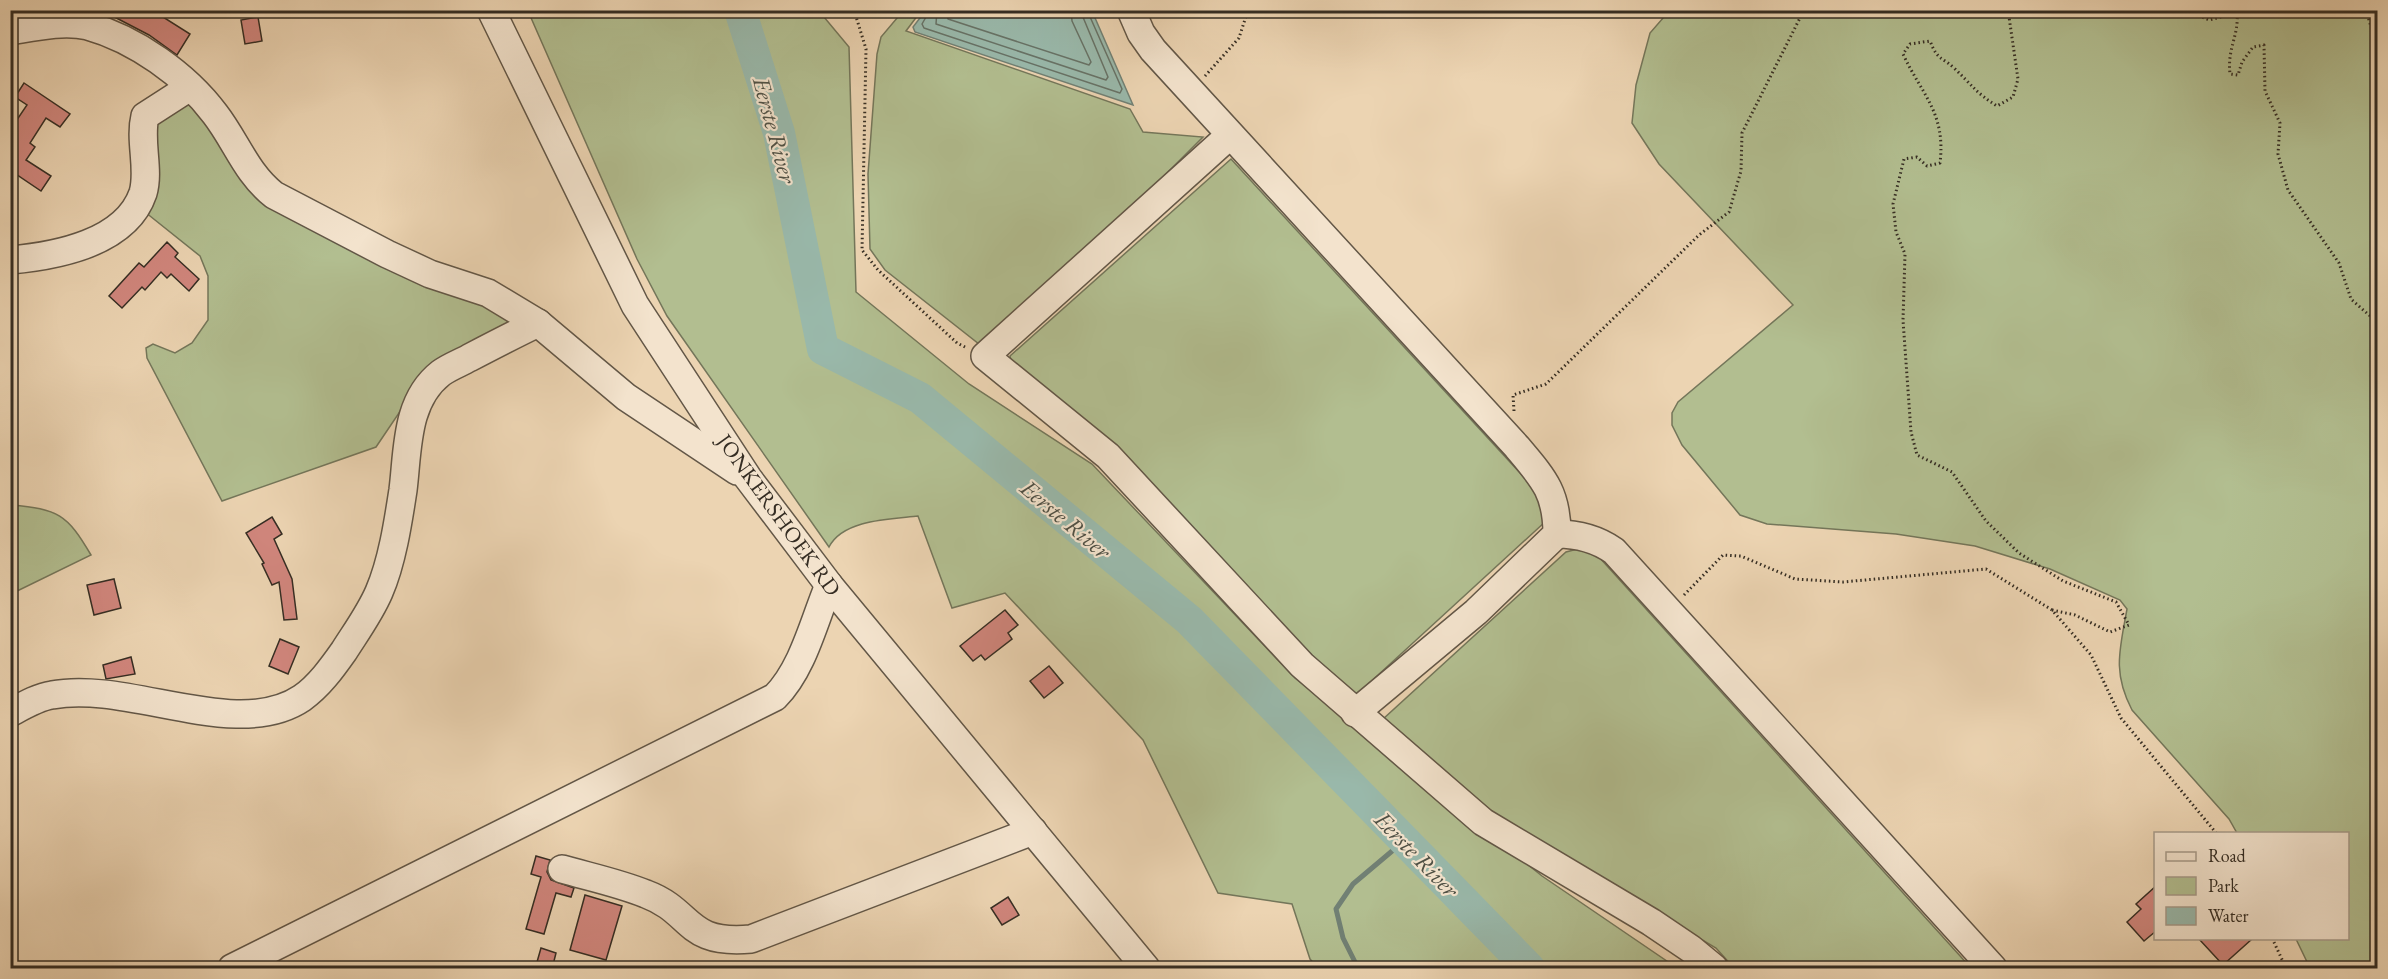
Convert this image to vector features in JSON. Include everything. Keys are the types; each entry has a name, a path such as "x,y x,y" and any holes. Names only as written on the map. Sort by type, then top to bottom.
{"street":[{"name":"JONKERSHOEK RD","path":"491,10 635,305 748,478 829,585 1146,969"},
{"path":"1131,10 1141,33 1153,50 1190,93 1517,447 1551,490 1557,513 1557,534"},
{"path":"10,31 43,25 87,26 126,42 158,61 190,87 216,114 248,168 262,186 274,195 430,274 488,293 538,323 626,397 748,478"},
{"path":"10,260 35,258 78,246 113,231 125,222 143,192 141,131 146,116 190,87"},
{"path":"1229,136 985,356 1108,456 1302,665 1483,822 1651,922 1691,949 1714,969"},
{"path":"10,712 51,695 86,692 133,697 223,713 259,713 283,708 303,698 330,672 364,621 379,592 388,566 403,491 406,447 414,412 423,395 440,373 538,323"},
{"path":"1355,713 1476,612 1557,534 1569,534 1601,542 1614,551 1993,969"},
{"path":"232,969 776,697 796,668 829,585"},
{"path":"562,869 647,894 666,904 688,926 704,935 728,941 751,939 1034,831"}],"path":[{"path":"854,10 866,49 862,250 878,270 957,344 985,356"},
{"path":"1190,93 1239,38 1248,10"},
{"path":"1517,447 1513,395 1546,384 1699,235 1728,212 1741,171 1742,132 1804,10"},
{"path":"2008,10 2018,79 2013,97 1997,106 1976,93 1953,67 1936,57 1930,41 1910,44 1903,54 1912,74 1930,99 1940,130 1941,150 1940,163 1927,166 1917,157 1904,159 1893,204 1896,232 1905,254 1903,321 1911,432 1917,455 1952,472 1986,521 2019,553 2063,581 2116,602 2129,625 2110,632 2075,615 2052,610"},
{"path":"2186,10 2210,20 2237,13 2238,29 2230,46 2230,74 2238,75 2242,62 2253,47 2264,45 2265,91 2280,123 2278,154 2288,190 2339,263 2351,299 2378,322"},
{"path":"2366,10 2378,50"},
{"path":"1667,609 1723,555 1741,556 1795,579 1843,582 1986,569 2052,610 2091,655 2121,718 2215,832"},
{"path":"2272,940 2286,969"}],"green space":[{"path":"1670,10 2377,11 2377,968 2310,968 2296,940 2349,940 2349,832 2236,832 2229,819 2132,710 2120,672 2120,649 2127,609 2120,600 2050,569 1975,546 1896,534 1767,524 1740,515 1682,445 1672,425 1672,413 1678,402 1793,305 1659,164 1632,123 1636,85 1650,33"},
{"path":"528,11 819,11 849,47 856,292 969,384 1092,464 1295,678 1542,876 1677,968 1318,968 1310,959 1292,904 1218,893 1143,740 1005,593 952,608 918,516 869,522 856,526 836,538 829,547 667,316 637,259"},
{"path":"903,11 921,11 906,31 1130,109 1143,132 1203,137 1161,179 979,344 885,270 870,249 868,174 877,54 881,37"},
{"path":"186,103 198,107 241,174 481,300 509,318 503,331 403,407 376,447 222,501 147,358 146,348 153,344 175,353 192,343 208,320 208,276 200,256 145,212 153,126"},
{"path":"1231,159 1544,499 1546,521 1353,698 1240,580 1125,454 1012,367 1010,356"},
{"path":"11,505 40,509 60,516 75,530 91,555 11,594"},
{"path":"1589,546 1971,968 1734,968 1716,948 1505,822 1382,720 1566,552"}],"water":[{"path":"926,10 1092,11 1133,105 915,32 913,27"}],"building":[{"path":"101,10 152,10 190,34 177,55 149,35"},
{"path":"258,17 262,41 245,44 241,20"},
{"path":"24,83 70,114 60,127 46,118 30,143 35,147 26,160 51,176 41,191 10,170 10,130 27,105 15,97"},
{"path":"167,242 178,253 175,257 199,279 189,291 171,274 167,278 161,272 145,290 142,287 122,308 109,296 139,263 144,267"},
{"path":"272,517 282,534 274,539 292,579 297,619 284,620 279,582 272,585 262,564 264,563 246,533"},
{"path":"114,579 121,608 94,615 87,585"},
{"path":"1005,610 1018,625 1008,633 1012,639 985,660 981,655 973,661 960,646"},
{"path":"280,639 299,647 288,674 269,666"},
{"path":"131,657 135,674 106,679 103,665"},
{"path":"1049,666 1063,683 1044,698 1030,681"},
{"path":"536,856 550,860 547,872 551,880 574,888 571,897 556,893 544,934 526,929 541,877 531,874"},
{"path":"2154,888 2154,933 2144,941 2127,922 2141,909 2136,904"},
{"path":"585,895 622,906 606,960 570,950"},
{"path":"1008,897 1019,915 1002,925 991,908"},
{"path":"2200,940 2251,940 2223,965"},
{"path":"541,948 556,953 552,969 535,969"}],"waterway":[{"name":"Eerste River","path":"740,10 779,133 823,349 920,398 1189,620 1529,968"},
{"path":"1358,968 1343,938 1336,909 1353,884 1404,841"}]}
